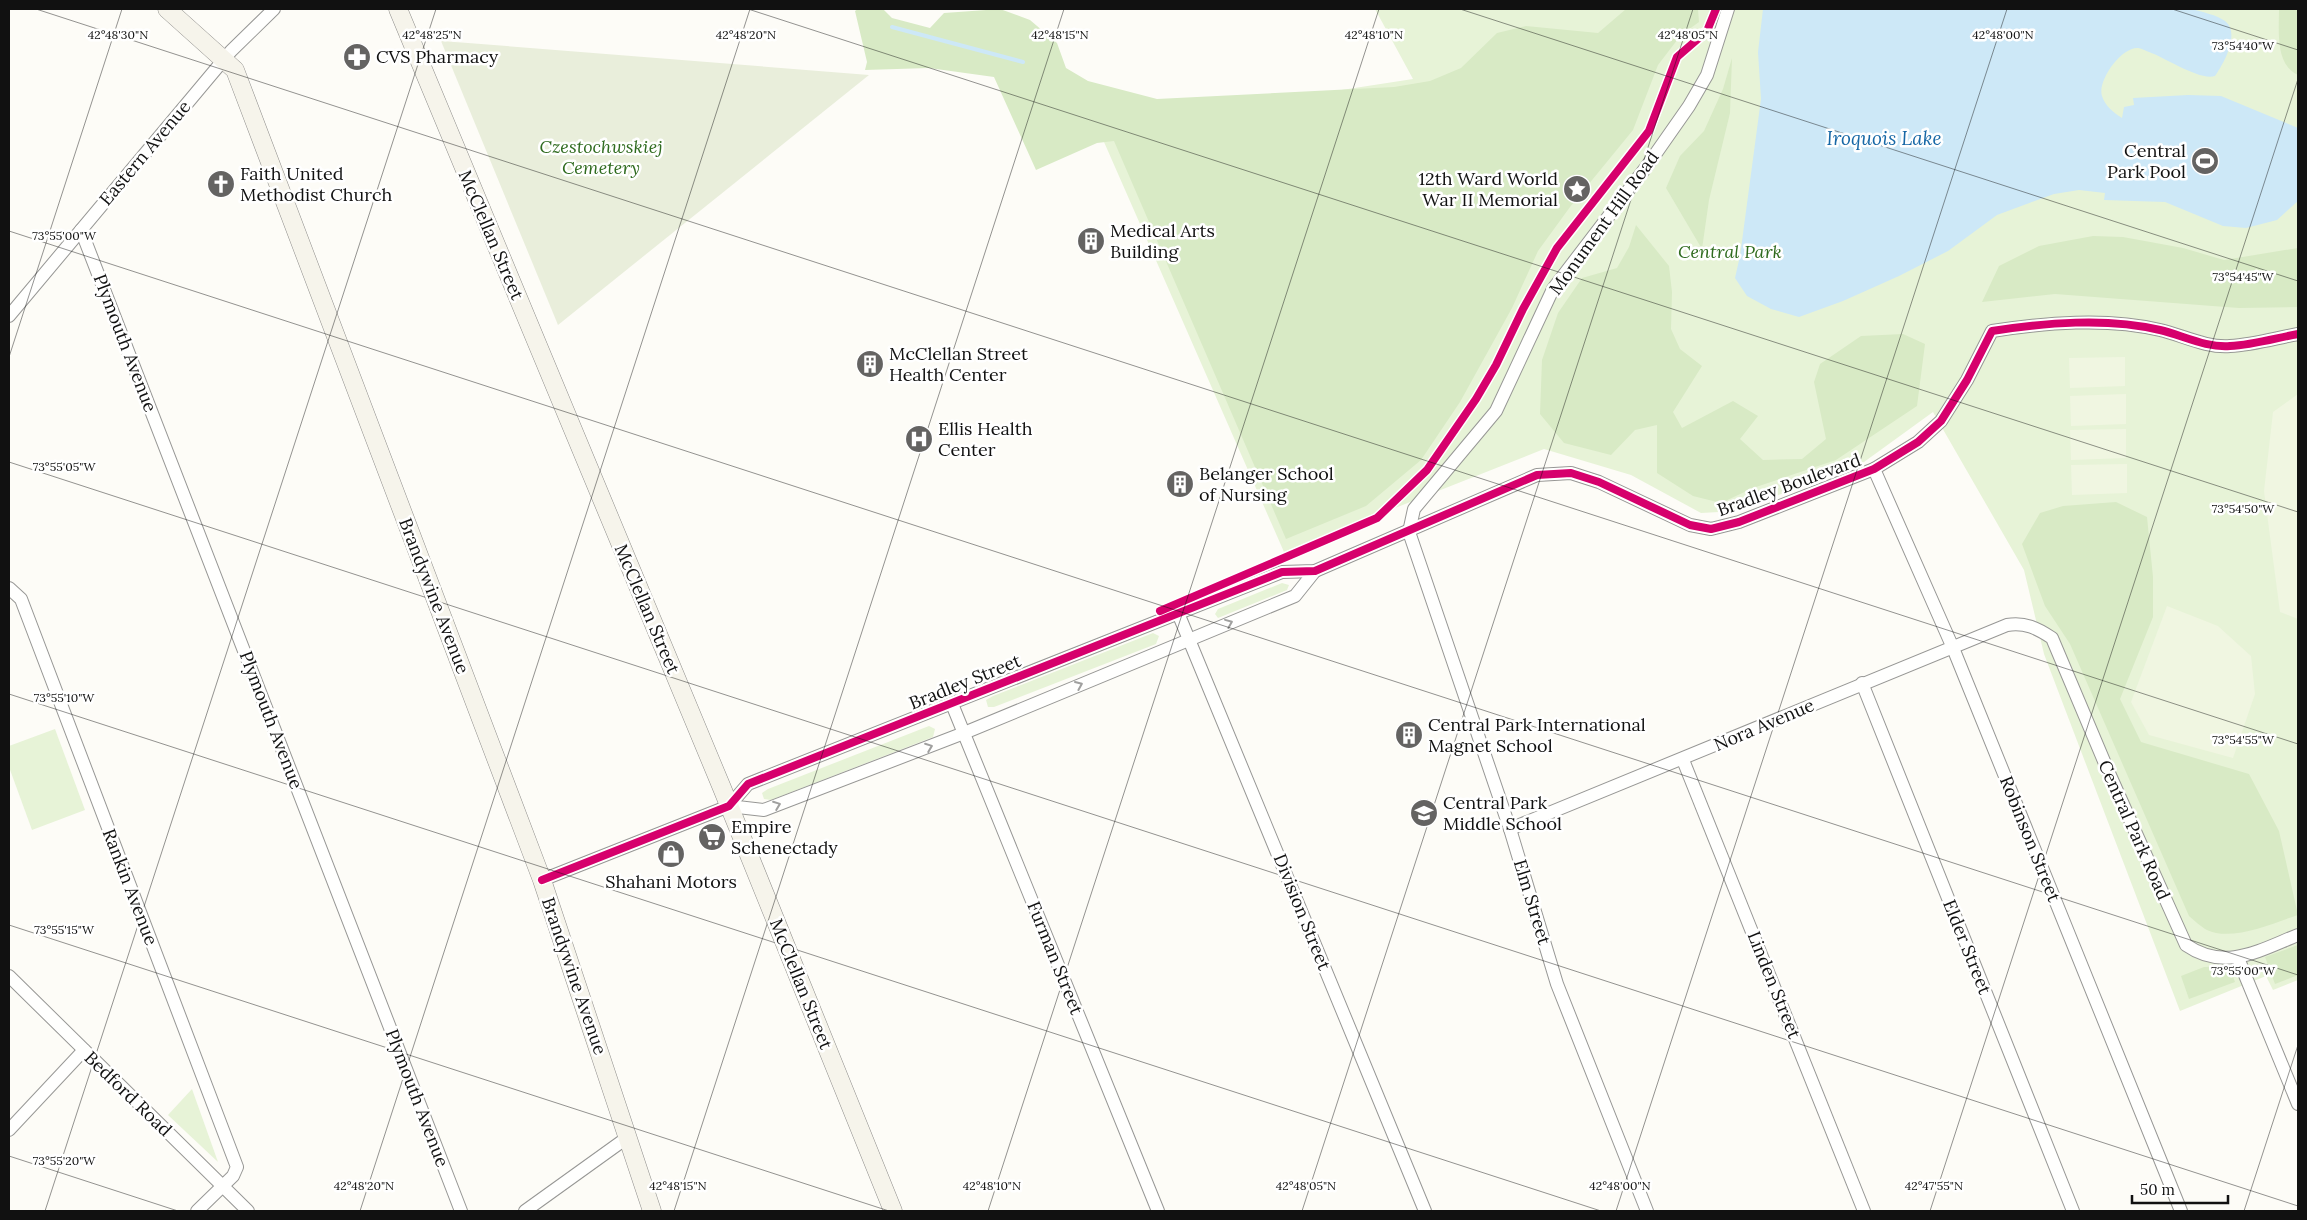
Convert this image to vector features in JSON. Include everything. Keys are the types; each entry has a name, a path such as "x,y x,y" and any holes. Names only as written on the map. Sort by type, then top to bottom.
{"main road":[{"name":"Brandywine Avenue","path":"167,9 235,70 542,880 652,1211"},
{"name":"McClellan Street","path":"398,9 729,806 893,1211"}],"street":[{"name":"Eastern Avenue","path":"9,316 224,59 274,9"},
{"name":"Monument Hill Road","path":"1409,532 1414,509 1496,411 1553,289 1647,166 1689,106 1707,75 1728,9"},
{"name":"Plymouth Avenue","path":"81,230 461,1211"},
{"name":"Bradley Boulevard","path":"1409,532 1537,475 1570,473 1599,482 1690,525 1711,529 1739,522 1874,470 1918,442 1941,421 1968,380 1992,331 2042,323 2109,324 2159,329 2203,343 2229,347 2298,334"},
{"name":"Robinson Street","path":"1874,470 1953,648 2181,1211"},
{"name":"Bradley Street","path":"542,880 729,806 748,784 1282,572 1315,572 1409,532"},
{"name":"Elm Street","path":"1409,532 1510,829 1557,984 1646,1211"},
{"name":"Bradley Street","path":"729,806 764,810 964,733 1295,596 1315,572"},
{"name":"Rankin Avenue","path":"9,588 22,599 237,1167 233,1176 223,1187"},
{"name":"Division Street","path":"1178,613 1425,1211"},
{"name":"Nora Avenue","path":"1510,829 1683,760 1862,683 2007,625 2020,623"},
{"name":"Central Park Road","path":"2020,623 2041,631 2052,638 2108,773 2186,945 2196,952 2209,956 2238,958 2298,935"},
{"name":"Elder Street","path":"1862,683 2073,1211"},
{"name":"Furman Street","path":"952,704 1158,1211"},
{"name":"Linden Street","path":"1683,760 1864,1211"},
{"path":"2238,958 2298,1104"},
{"name":"Bedford Road","path":"9,976 248,1211"},
{"path":"9,1130 84,1050"},
{"path":"525,1211 628,1137"},
{"path":"197,1211 223,1187"}],"green space":[{"path":"858,9 883,9 892,18 930,28 944,13 1000,9 1030,20 1057,43 1066,68 1088,81 1157,99 1394,87 1430,81 1461,68 1497,33 1526,26 1598,33 1626,9 1698,9 1699,22 1681,35 1658,65 1633,130 1570,207 1538,251 1512,308 1460,402 1421,460 1366,506 1286,539 1114,141 1097,143 1036,170 994,77 929,68 865,70 867,62 855,11"},
{"name":"Central Park","path":"1375,9 2298,9 2298,980 2273,990 2266,976 2180,1011 2044,654 2024,570 1933,412 1864,462 1737,511 1701,513 1631,475 1544,449 1284,552 1079,85 1160,103 1283,99 1413,79"},
{"path":"2279,9 2298,9 2298,75 2285,63 2282,55 2279,36"},
{"name":"Czestochwskiej Cemetery","path":"441,41 468,43 869,75 558,325"},
{"path":"1732,58 1730,113 1709,200 1702,249 1666,188 1680,156 1704,131 1723,89"},
{"path":"1636,225 1669,266 1672,292 1671,329 1680,349 1702,366 1673,412 1682,428 1733,401 1758,416 1740,439 1763,460 1802,459 1826,439 1814,382 1820,364 1861,336 1903,334 1925,344 1917,406 1836,460 1753,488 1721,503 1693,496 1657,473 1657,425 1635,430 1611,455 1564,443 1540,414 1542,360 1558,313 1582,278 1617,268 1629,247"},
{"path":"2093,236 2123,237 2183,248 2224,260 2298,248 2298,307 2239,308 2055,294 1982,302 1999,266 2039,246"},
{"path":"2125,357 2125,386 2070,388 2069,358"},
{"path":"2126,394 2126,424 2071,426 2070,396"},
{"path":"2298,394 2298,619 2280,612 2264,491 2273,412"},
{"path":"2126,429 2126,458 2071,460 2070,430"},
{"path":"2127,464 2127,493 2072,495 2071,465"},
{"path":"2116,502 2147,517 2153,577 2153,617 2120,699 2141,742 2249,774 2279,831 2298,915 2252,930 2228,934 2207,930 2189,916 2070,644 2045,606 2022,544 2040,513 2063,506"},
{"path":"1282,583 1289,585 1287,590 1218,618 1215,614 1218,609"},
{"path":"2167,606 2218,626 2251,656 2255,694 2233,758 2149,735 2131,702"},
{"path":"1153,633 1159,636 1156,644 994,707 988,707 986,700 993,696"},
{"path":"929,726 935,729 933,737 771,800 764,799 762,793 768,789"},
{"path":"55,729 85,810 32,830 9,767 9,746"},
{"path":"2298,945 2298,975 2275,984 2265,957"},
{"path":"2229,966 2235,982 2189,999 2181,976 2204,967"},
{"path":"192,1089 218,1162 168,1115"}],"water":[{"name":"Iroquois Lake","path":"1763,9 2192,9 2214,15 2225,21 2231,33 2229,49 2215,76 2209,77 2192,72 2142,49 2131,49 2118,59 2107,74 2101,90 2103,100 2122,118 2124,107 2134,105 2133,98 2188,95 2221,96 2298,128 2298,201 2277,220 2246,228 2223,226 2165,202 2104,200 2105,193 2079,190 2054,194 1997,215 1948,251 1899,276 1843,301 1799,317 1771,309 1747,296 1735,278 1740,256 1761,99 1758,52"}],"waterway":[{"path":"892,27 1023,62"}],"cycle path":[{"path":"1160,611 1377,518 1427,470 1476,399 1496,365 1523,309 1557,248 1649,131 1677,57 1707,31 1716,9"},
{"path":"542,880 729,806 748,784 1282,572 1315,571 1537,475 1571,473 1599,482 1690,525 1711,529 1739,522 1874,469 1918,442 1941,421 1967,380 1992,331 2054,324 2097,322 2160,330 2203,343 2221,346 2247,344 2298,334"}],"place":[{"name":"CVS Pharmacy","path":"357,57"},
{"name":"Central Park Pool","path":"2205,161"},
{"name":"Faith United Methodist Church","path":"221,184"},
{"name":"12th Ward World War II Memorial","path":"1577,189"},
{"name":"Medical Arts Building","path":"1091,241"},
{"name":"McClellan Street Health Center","path":"870,364"},
{"name":"Ellis Health Center","path":"919,439"},
{"name":"Belanger School of Nursing","path":"1180,484"},
{"name":"Central Park International Magnet School","path":"1409,735"},
{"name":"Central Park Middle School","path":"1424,813"},
{"name":"Empire Schenectady","path":"712,837"},
{"name":"Shahani Motors","path":"671,854"}]}
